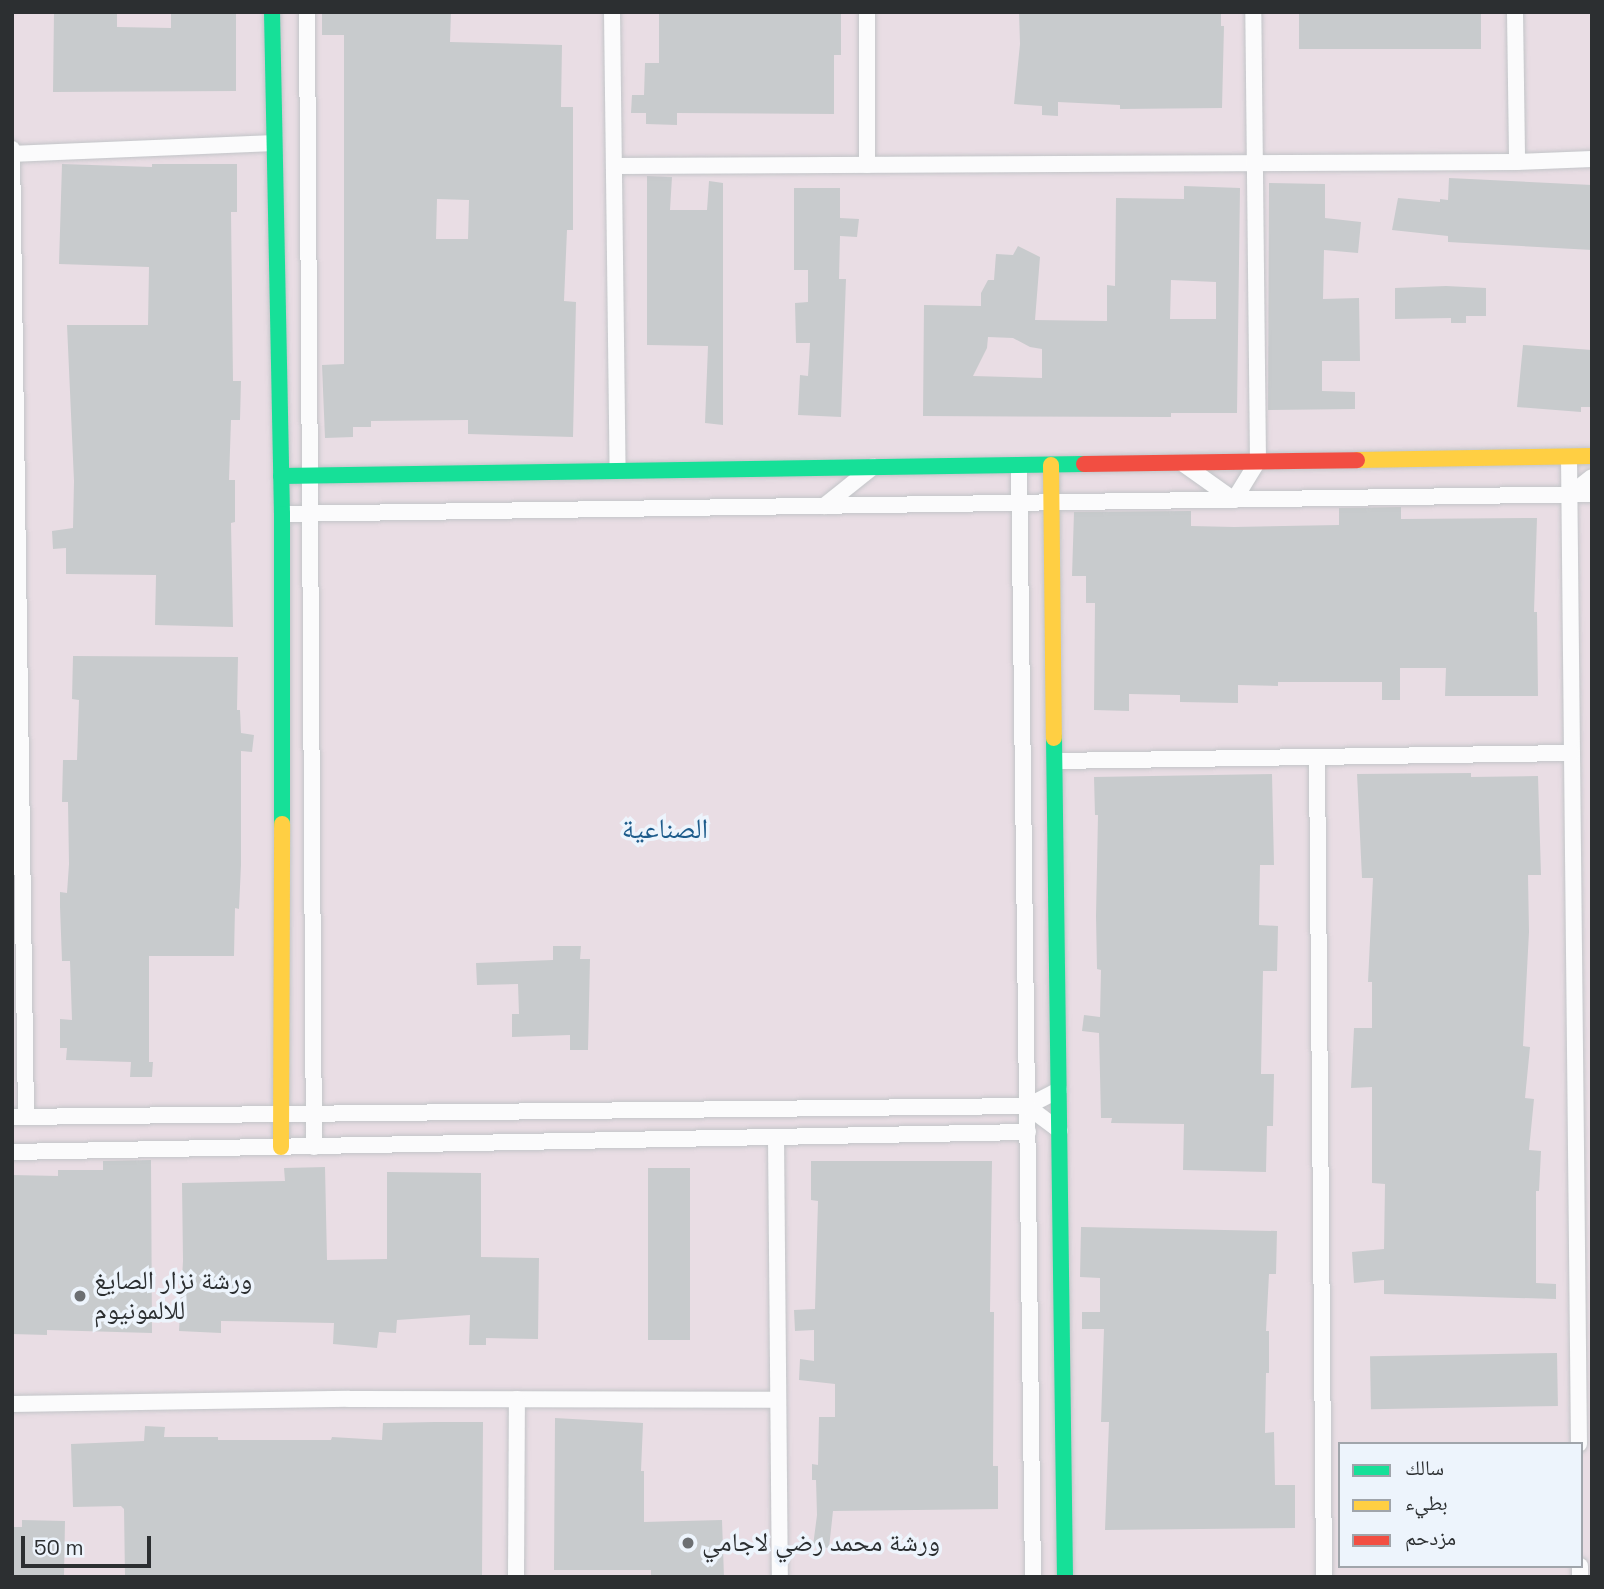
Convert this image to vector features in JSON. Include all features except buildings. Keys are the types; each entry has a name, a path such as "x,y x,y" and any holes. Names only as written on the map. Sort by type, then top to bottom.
{"street":[{"path":"272,12 282,514 281,1147"},
{"path":"307,12 314,1147"},
{"path":"612,12 618,471"},
{"path":"867,12 867,165"},
{"path":"1234,500 1258,461 1253,12"},
{"path":"1516,12 1517,162"},
{"path":"273,143 12,152 19,1117 1027,1106 1059,1090"},
{"path":"614,166 1517,162 1592,159"},
{"path":"281,476 1592,456"},
{"path":"1569,457 1572,753 1583,1104 1578,1442"},
{"path":"1182,463 1234,500"},
{"path":"1019,465 1033,1577"},
{"path":"1051,465 1065,1577"},
{"path":"824,506 873,467"},
{"path":"1569,495 1592,477"},
{"path":"282,514 1592,495"},
{"path":"1055,761 1572,753"},
{"path":"1317,757 1332,1458 1324,1577"},
{"path":"1027,1106 1060,1132"},
{"path":"12,1152 1028,1132"},
{"path":"776,1137 776,1401 780,1577"},
{"path":"12,1404 517,1399 776,1401"},
{"path":"516,1577 517,1399"}],"shaded area":[{"path":"12,12 1592,12 1592,1577 12,1577"}],"traffic: fast":[{"path":"272,12 282,514 282,824"},
{"path":"281,476 1084,464"},
{"path":"1054,738 1065,1577"}],"traffic: slow":[{"path":"1357,460 1592,456"},
{"path":"1051,465 1054,738"},
{"path":"281,1147 282,824"}],"traffic: jam":[{"path":"1084,464 1357,460"}],"place":[{"name":"ورشة نزار الصايغ للالمونيوم","path":"80,1296"},
{"name":"ورشة محمد رضي لاجامي","path":"688,1543"}],"district":[{"name":"الصناعية","path":"665,828"}]}
